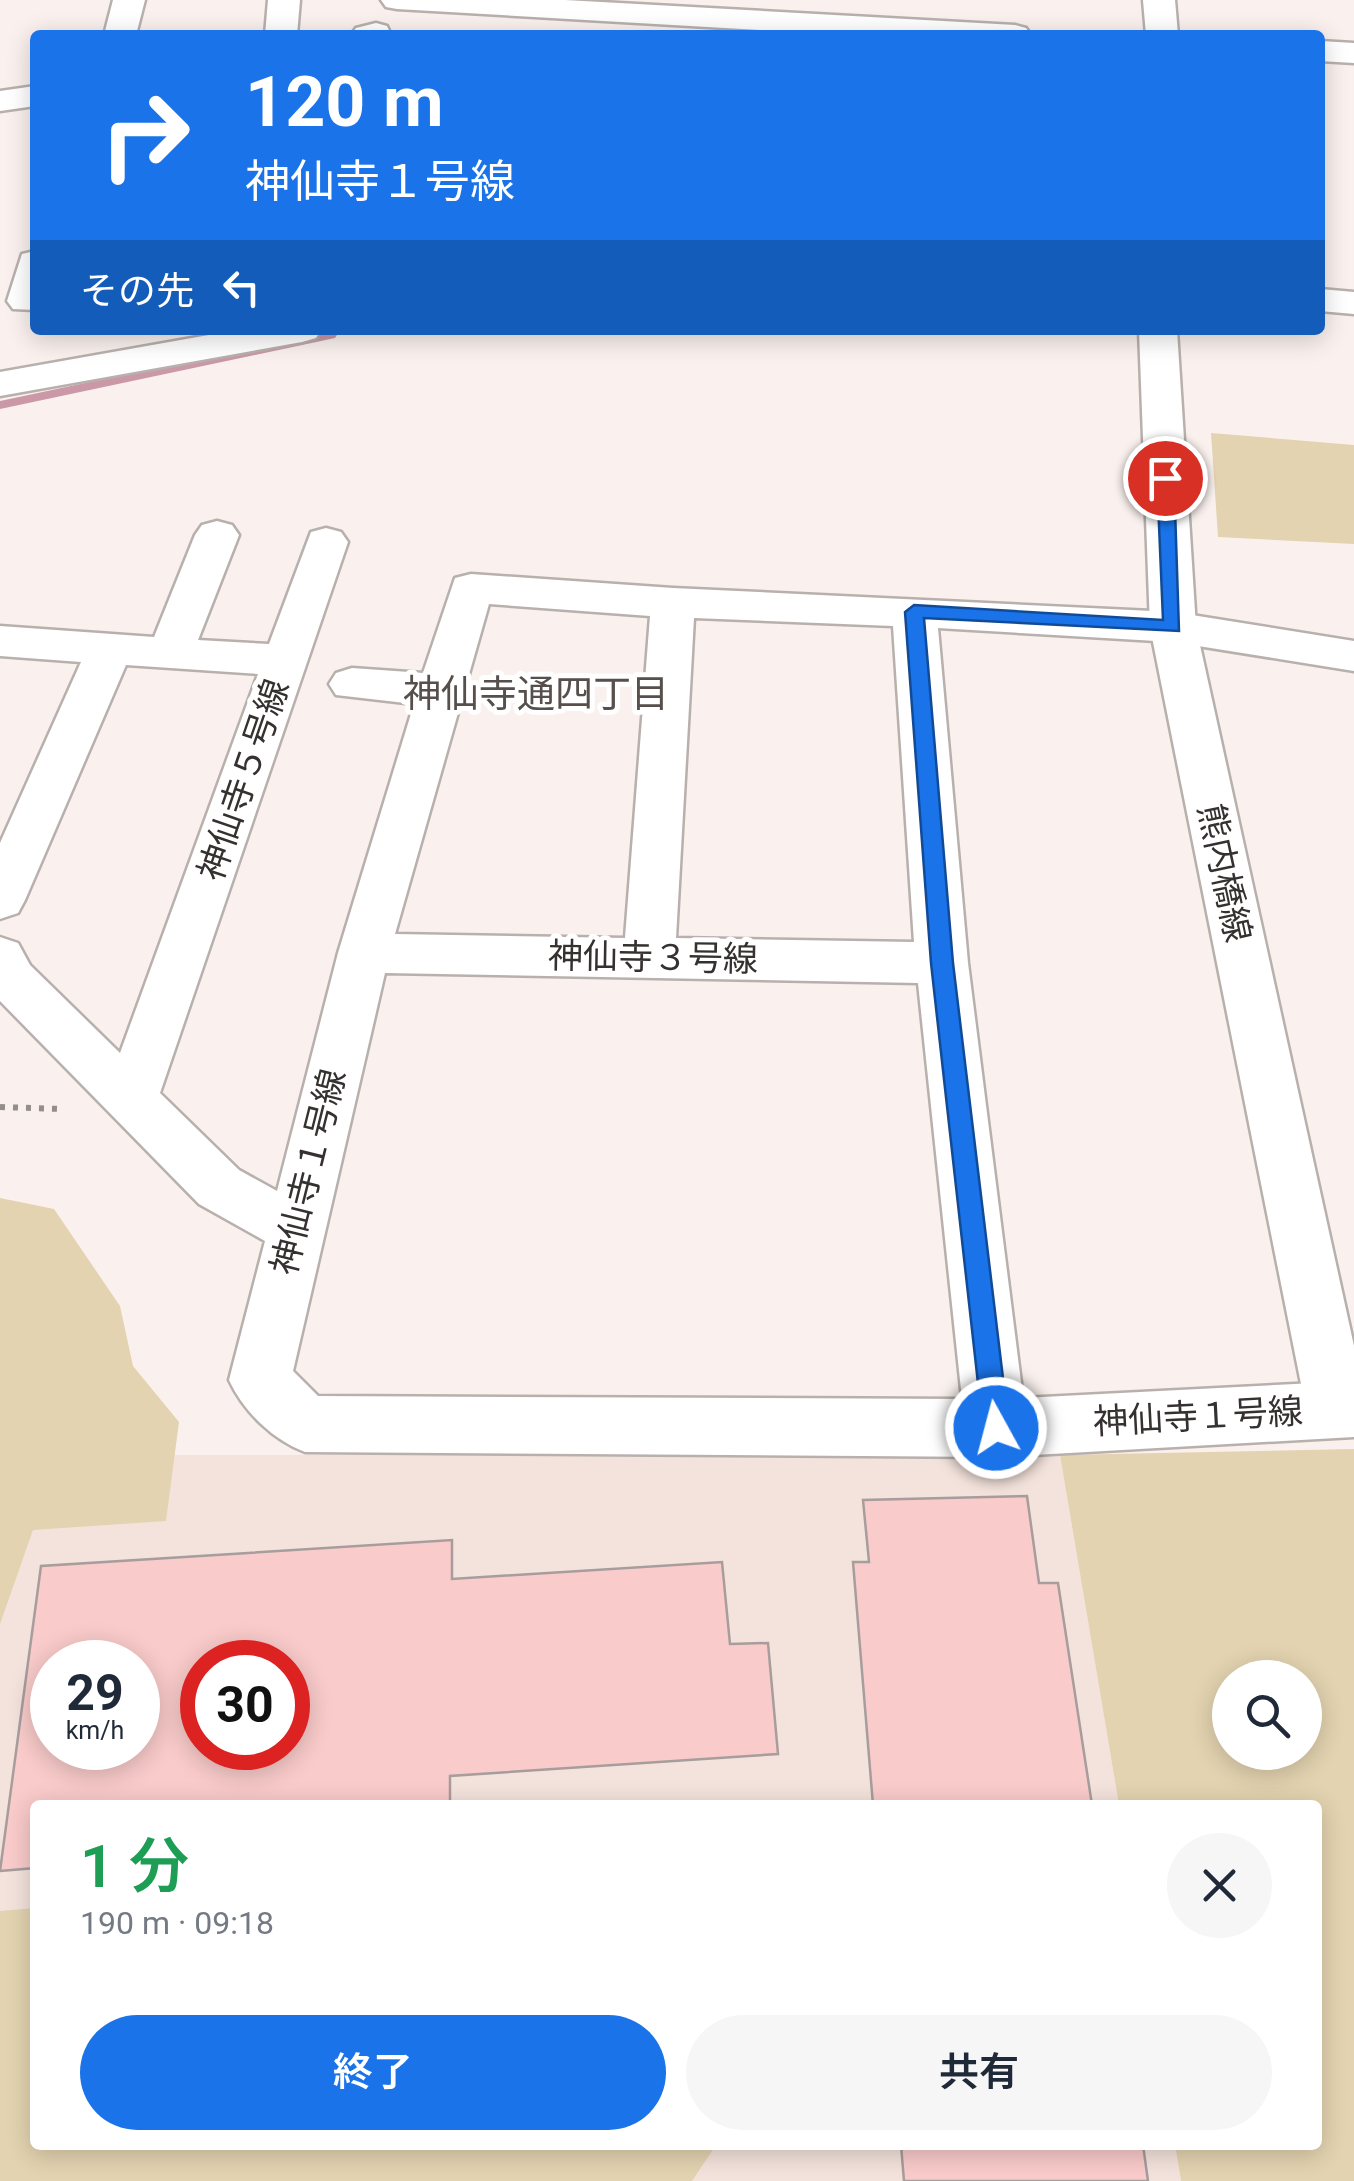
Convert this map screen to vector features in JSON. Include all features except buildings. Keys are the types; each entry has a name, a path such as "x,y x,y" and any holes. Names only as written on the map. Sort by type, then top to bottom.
{"street":[{"path":"121,30 128,0"},
{"path":"282,30 284,0"},
{"path":"374,30 378,0"},
{"path":"397,0 922,30"},
{"path":"1159,0 1162,30"},
{"path":"1325,52 1354,53"},
{"path":"0,101 30,97"},
{"path":"26,301 30,284"},
{"path":"1325,301 1354,304"},
{"path":"0,384 274,335"},
{"name":"熊内橋線","path":"1158,335 1172,627 1345,1409"},
{"path":"170,653 216,535"},
{"path":"286,660 326,542"},
{"name":"神仙寺１号線","path":"1345,1409 996,1428 306,1424 260,1380 364,953 471,588 673,603 1172,627 1354,656"},
{"path":"649,958 673,603"},
{"path":"914,612 942,963 996,1428"},
{"name":"神仙寺５号線","path":"0,641 286,660 131,1098"},
{"path":"0,900 110,649"},
{"path":"352,684 441,690"},
{"name":"神仙寺３号線","path":"364,953 942,963"},
{"path":"0,957 9,977 218,1187 294,1229"}],"shaded area":[{"path":"1211,433 1354,445 1354,544 1218,537"},
{"path":"0,1198 54,1209 120,1306 133,1366 179,1422 166,1521 33,1530 0,1624"},
{"path":"1354,1449 1354,2181 1181,2181 1176,2150 1322,2150 1322,1800 1118,1800 1060,1455"},
{"path":"0,1455 1060,1455 1118,1800 30,1800 30,2150 1176,2150 1181,2181 0,2181"},
{"path":"30,1908 30,2150 713,2150 692,2181 0,2181 0,1911"}],"waterway":[{"path":"0,405 331,335"}],"district":[{"name":"神仙寺通四丁目","path":"536,694"}],"route":[{"path":"996,1428 942,963 914,612 1172,627 1165,478"}]}
